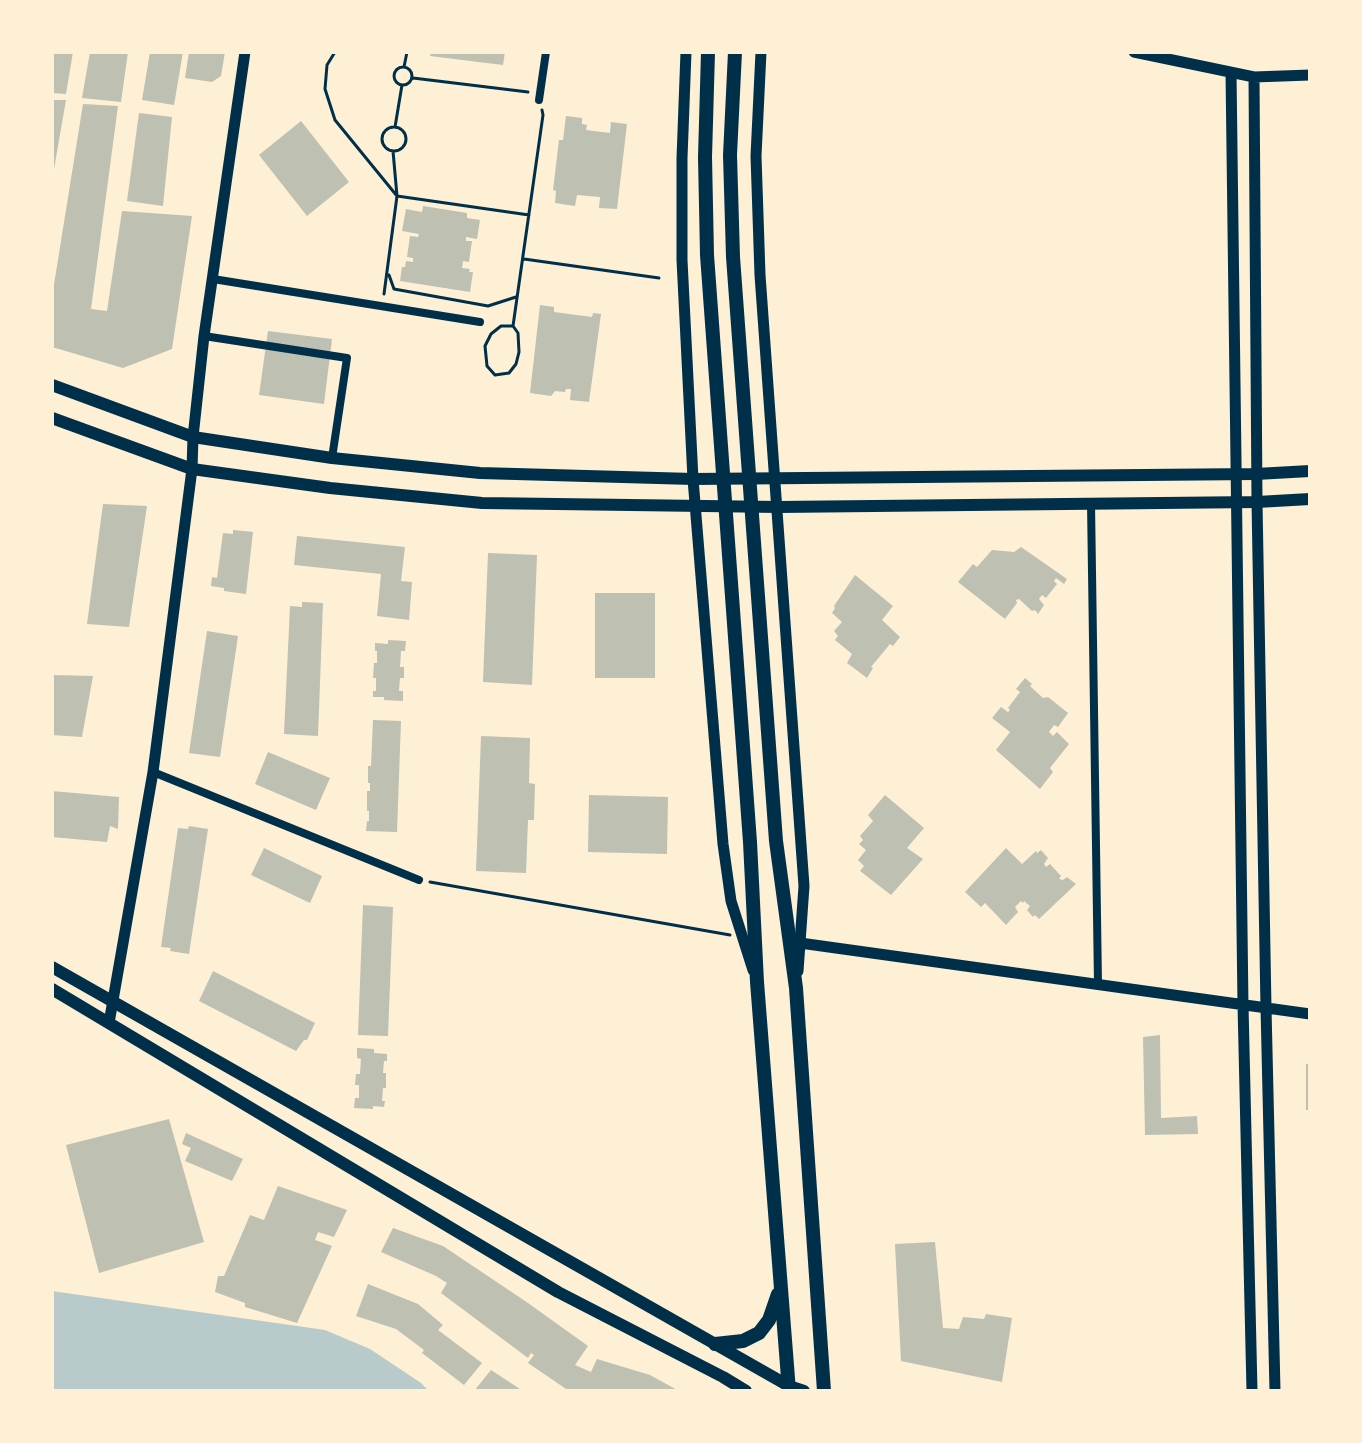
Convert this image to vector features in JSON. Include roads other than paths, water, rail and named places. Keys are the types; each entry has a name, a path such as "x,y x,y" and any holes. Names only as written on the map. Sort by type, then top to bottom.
{"main road":[{"path":"708,52 705,157 707,255 750,842 757,982 789,1388"},
{"path":"735,52 730,155 734,272 776,841 796,988 824,1391"},
{"path":"52,385 193,437 332,458 480,473 693,479 1310,471"},
{"path":"52,418 192,469 330,488 482,503 778,507 1310,499"},
{"path":"52,967 789,1388 804,1391"},
{"path":"52,989 558,1292 746,1391"},
{"path":"715,1344 743,1341 759,1333 769,1320 780,1286"}],"street":[{"path":"109,1023 153,772 192,469 204,336 245,52"},
{"path":"539,100 546,52"},
{"path":"686,52 682,260 693,479 723,844 731,901 757,982"},
{"path":"761,52 756,156 760,275 804,886 796,988"},
{"path":"1134,52 1254,77 1310,75"},
{"path":"1231,72 1243,1005 1252,1391"},
{"path":"1254,77 1256,474 1275,1391"},
{"path":"213,279 480,322"},
{"path":"204,336 347,358 332,458"},
{"path":"1091,503 1098,984"},
{"path":"153,772 419,880"},
{"path":"800,943 1310,1014"}]}
